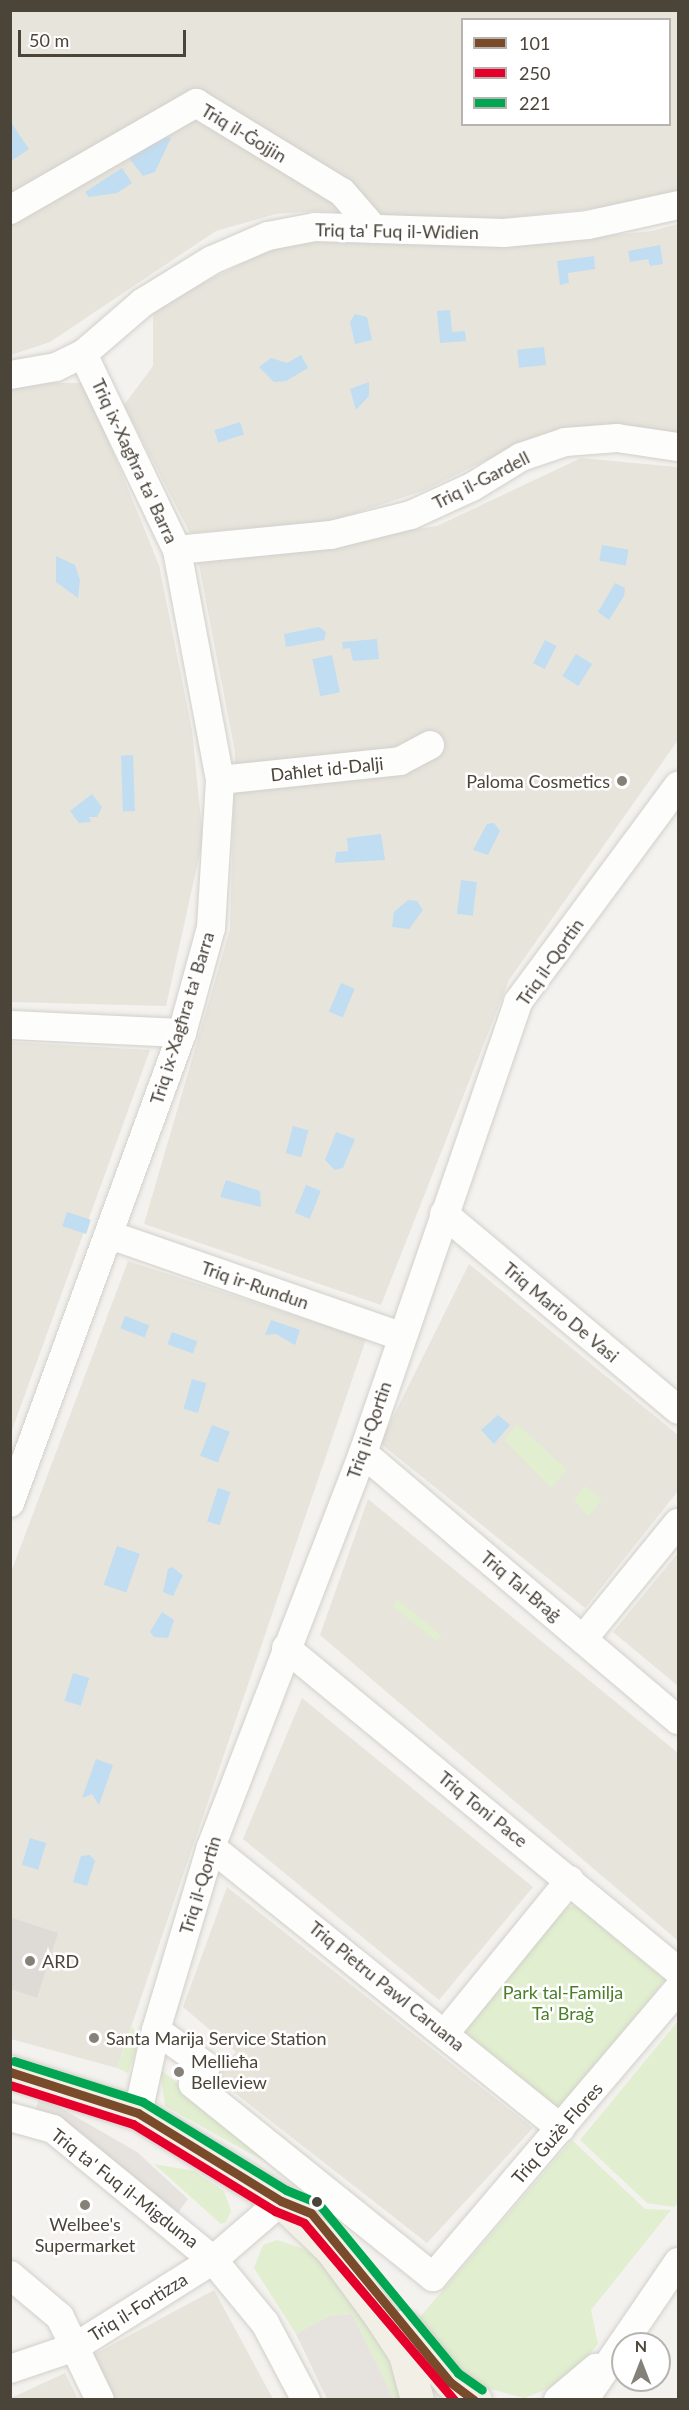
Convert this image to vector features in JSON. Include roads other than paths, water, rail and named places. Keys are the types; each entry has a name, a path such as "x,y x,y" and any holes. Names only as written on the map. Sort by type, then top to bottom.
{"main road":[{"path":"10,2072 138,2113 281,2201 311,2213 450,2382 475,2400"},
{"path":"281,2201 331,2249 379,2314 405,2354 417,2400"}],"street":[{"name":"Triq il-Ġojjin","path":"10,210 196,103 342,192 374,229"},
{"name":"Triq ta' Fuq il-Widien","path":"10,375 56,368 83,354 142,303 212,260 268,236 315,227 504,233 588,225 678,205"},
{"name":"Triq ix-Xagħra ta' Barra","path":"10,1503 110,1235 182,1033 211,928 220,780 177,550 83,354"},
{"name":"Triq il-Gardell","path":"177,550 331,535 411,515 472,487 521,457 565,442 617,438 678,447"},
{"name":"Daħlet id-Dalji","path":"220,780 400,761 430,745"},
{"name":"Triq il-Qortin","path":"138,2113 156,2030 211,1847 363,1453 400,1336 518,1002 678,786"},
{"path":"10,1025 182,1033"},
{"name":"Triq Mario De Vasi","path":"444,1214 678,1410"},
{"name":"Triq ir-Rundun","path":"110,1235 400,1336"},
{"name":"Triq Tal-Braġ","path":"363,1453 678,1720"},
{"path":"583,1639 678,1522"},
{"name":"Triq Toni Pace","path":"286,1648 678,1971"},
{"name":"Triq Pietru Pawl Caruana","path":"211,1847 446,2032 561,2128"},
{"path":"446,2032 570,1880"},
{"name":"Triq Ġużè Flores","path":"156,2030 206,2066 193,2084 433,2277 678,1989"},
{"name":"Triq ta' Fuq il-Migduma","path":"10,2117 53,2129 213,2260 265,2322 306,2400"},
{"name":"Triq il-Fortizza","path":"10,2369 75,2347 213,2260 281,2201"},
{"path":"629,2332 678,2262"},
{"path":"10,2275 60,2317 100,2400"},
{"path":"558,2400 611,2356"},
{"path":"584,2400 611,2358"}],"water":[{"path":"10,121 29,149 11,161 10,161"},
{"path":"165,137 171,138 155,172 143,176 129,158"},
{"path":"122,168 132,183 117,193 89,197 85,192"},
{"path":"660,245 663,264 650,266 648,259 630,262 628,251"},
{"path":"594,256 595,269 568,273 569,283 560,285 557,261"},
{"path":"450,310 452,332 465,331 466,341 440,343 437,311"},
{"path":"355,314 367,317 372,340 355,344 350,322"},
{"path":"544,347 546,365 519,368 517,350"},
{"path":"301,355 308,368 286,381 274,382 259,367 271,358 287,363"},
{"path":"369,382 369,396 356,410 350,389"},
{"path":"240,422 244,434 218,443 214,430"},
{"path":"602,545 629,550 626,565 599,561"},
{"path":"56,556 75,565 80,580 78,598 56,582"},
{"path":"615,583 625,588 624,596 609,620 598,612"},
{"path":"319,627 326,632 324,640 286,647 284,634"},
{"path":"377,639 379,659 353,661 350,648 343,649 342,642"},
{"path":"545,640 557,646 545,669 533,663"},
{"path":"576,654 592,664 578,686 562,676"},
{"path":"332,655 340,692 320,696 312,659"},
{"path":"121,755 133,755 135,811 123,811"},
{"path":"92,794 102,807 97,817 89,817 91,822 79,823 70,811"},
{"path":"494,823 500,831 488,855 473,850 487,824"},
{"path":"381,834 385,860 335,863 336,852 348,851 347,838"},
{"path":"461,880 477,882 473,916 457,914"},
{"path":"408,900 417,901 423,910 409,929 392,927 394,912"},
{"path":"341,983 355,989 343,1017 329,1012"},
{"path":"293,1126 308,1130 301,1157 286,1153"},
{"path":"336,1132 355,1139 343,1168 335,1170 325,1160"},
{"path":"226,1180 260,1191 261,1207 220,1197"},
{"path":"306,1185 321,1191 310,1219 295,1213"},
{"path":"67,1212 91,1220 86,1234 62,1226"},
{"path":"125,1316 149,1325 145,1337 120,1328"},
{"path":"271,1320 300,1330 295,1345 276,1334 265,1335"},
{"path":"172,1332 197,1341 193,1353 168,1344"},
{"path":"192,1379 206,1383 198,1413 183,1409"},
{"path":"498,1415 510,1425 494,1444 481,1430"},
{"path":"212,1425 230,1432 218,1463 200,1456"},
{"path":"218,1488 230,1492 220,1525 207,1521"},
{"path":"117,1546 140,1554 126,1593 104,1585"},
{"path":"172,1567 183,1575 173,1596 163,1592 168,1569"},
{"path":"162,1612 174,1620 168,1638 154,1637 150,1632"},
{"path":"73,1673 89,1678 81,1706 65,1701"},
{"path":"96,1759 113,1765 99,1805 92,1794 82,1798"},
{"path":"30,1838 46,1843 38,1870 22,1865"},
{"path":"90,1855 95,1861 87,1886 73,1882 81,1856"}],"place":[{"name":"Paloma Cosmetics","path":"622,781"},
{"name":"ARD","path":"30,1961"},
{"name":"Santa Marija Service Station","path":"94,2038"},
{"name":"Mellieħa Belleview","path":"179,2072"},
{"name":"Welbee's Supermarket","path":"85,2205"}],"park label":[{"name":"Park tal-Familja Ta' Braġ","path":"563,2003"}]}
